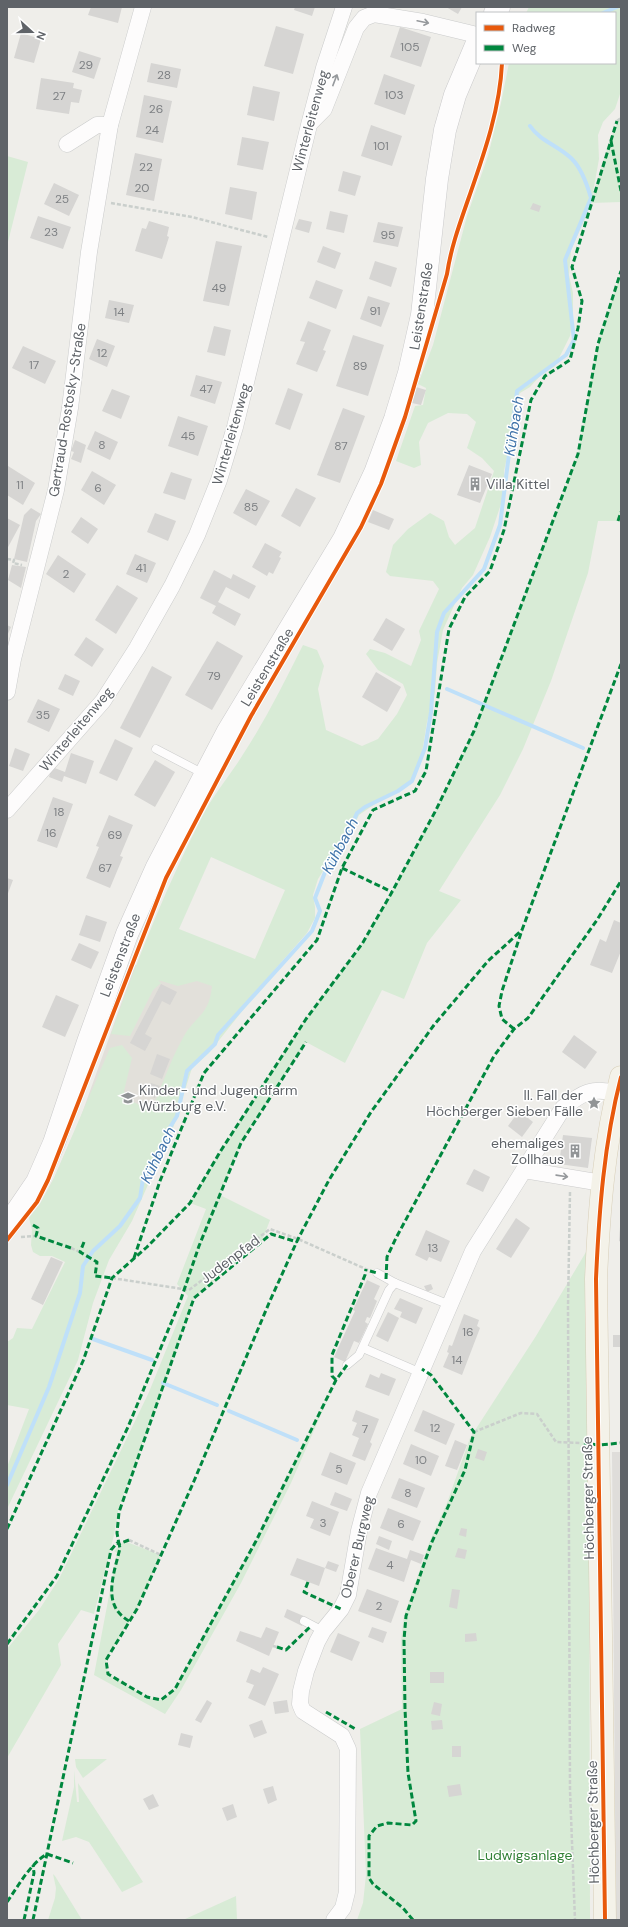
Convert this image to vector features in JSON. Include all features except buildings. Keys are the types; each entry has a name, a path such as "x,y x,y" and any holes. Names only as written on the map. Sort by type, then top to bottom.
{"main road":[{"name":"Leistenstraße","path":"11,1232 37,1182 54,1143 88,1042 127,934 157,867 227,733 344,540 375,473 409,373 422,315 437,179 445,130 455,95 476,45"},
{"name":"Höchberger Straße","path":"605,1920 596,1279 602,1183 619,1085"}],"street":[{"name":"Gertraud-Rostosky-Straße","path":"7,692 10,658 56,490 70,408 89,252 99,201 110,125 143,7"},
{"name":"Winterleitenweg","path":"7,810 103,701 137,648 172,586 194,541 219,480 235,427 308,125 324,68 344,7"},
{"path":"308,125 324,109 356,28 364,18 374,14 423,22 476,35"},
{"path":"67,144 97,125 110,125"},
{"name":"Oberer Burgweg","path":"334,1920 343,1908 347,1892 348,1749 342,1736 303,1711 300,1704 301,1691 306,1671 323,1631 341,1609 348,1595 359,1531 369,1493 473,1251 563,1108 578,1096 589,1091 602,1090 619,1085"},
{"path":"524,1170 602,1183"}],"lane":[{"path":"156,749 205,775"},
{"path":"377,1274 395,1283 450,1305"},
{"path":"347,1365 359,1355 389,1290 395,1283"},
{"path":"363,1348 421,1373"},
{"path":"304,1621 323,1631"}],"path":[{"path":"617,121 621,118"},
{"path":"99,201 192,217 280,240"},
{"path":"570,1177 568,1443 570,1790 575,1920"},
{"path":"11,1232 36,1236"},
{"path":"71,1248 80,1252"},
{"path":"474,1432 521,1413 538,1414 556,1442 584,1443"},
{"path":"129,1540 161,1555"},
{"path":"273,1646 277,1647"}],"shaded area":[{"name":"Kinder- und Jugendfarm Würzburg e.V.","path":"135,965 257,977 216,1014 143,1165 29,1218 40,1204 54,1178 80,1119"},
{"path":"612,1452 621,1452 621,1920 616,1920"}],"green space":[{"path":"529,7 621,7 621,91 615,109 603,122 598,135 599,159 592,198 585,219 571,250 569,275 573,293 573,318 570,336 555,366 541,375 530,387 520,393 517,398 518,415 508,442 508,452 504,471 505,484 502,501 490,537 473,575 462,588 443,630 437,663 435,692 427,722 421,759 415,776 396,793 375,804 359,815 348,838 334,854 318,879 313,895 315,918 307,933 277,967 209,1053 192,1068 173,1128 132,1221 109,1260 93,1303 78,1360 7,1509 7,1467 29,1409 7,1405 7,1342 13,1338 17,1328 32,1329 65,1262 52,1256 40,1256 33,1252 31,1245 32,1230 29,1218 40,1204 54,1178 110,1048 122,1045 132,1058 124,1091 129,1100 144,1107 155,1102 168,1069 184,1036 208,1004 212,986 197,981 178,986 158,980 161,983 153,990 130,1036 111,1034 131,979 176,870 211,801 259,729 303,645 317,650 324,666 318,689 326,730 362,746 378,739 397,714 407,695 403,684 378,670 366,654 370,649 385,653 411,666 421,640 419,631 439,589 433,581 390,576 386,572 393,545 408,529 430,513 444,521 449,537 455,545 475,528 494,471 482,458 467,448 476,422 467,414 448,413 428,423 419,442 421,465 414,468 396,461 415,406 423,405 426,388 418,384 433,345 467,216 488,156 509,64 616,64 616,12 526,12","holes":["211,857 285,890 255,959 179,929"]},
{"path":"621,118 621,202 591,203 613,132"},
{"path":"7,156 28,162 7,246"},
{"path":"621,271 621,512 618,521 598,521 588,573 551,681 523,749 500,795 439,891 461,900 427,943 404,999 382,990 345,1063 306,1042 241,1143 220,1195 270,1220 262,1241 194,1298 165,1383 119,1506 114,1535 94,1614 81,1610 58,1644 61,1665 7,1758 7,1649 39,1610 59,1579 149,1392 188,1296 177,1284 206,1209 190,1203 220,1152 306,1019 362,944 436,810 474,731 578,454 598,344"},
{"name":"Ludwigsanlage","path":"586,1252 589,1439 590,1920 357,1920 363,1903 366,1875 360,1729 402,1709 401,1640 404,1616 429,1543 447,1503 470,1438 536,1336"},
{"path":"336,1380 291,1483 241,1583 181,1690 165,1714 94,1675 117,1553 114,1551 124,1541 161,1555 137,1609 106,1660 108,1674 147,1697 161,1700 175,1689 256,1541"},
{"path":"75,1759 107,1759 83,1778 76,1767"},
{"path":"74,1770 77,1802 79,1802 78,1783 143,1882 122,1892 89,1842 76,1837 62,1841 74,1787"},
{"path":"53,1874 82,1920 48,1920 55,1898 56,1888"},
{"path":"236,1896 237,1920 183,1920"}],"waterway":[{"name":"Kühbach","path":"605,12 617,7"},
{"name":"Kühbach","path":"7,1485 49,1387 80,1293 83,1266 93,1251 120,1226 140,1198 143,1179 166,1145 169,1129 177,1116 187,1071 215,1044 218,1035 312,931 320,911 315,898 327,867 339,854 357,813 365,807 398,791 412,781 425,748 431,712 437,632 444,613 484,569 500,525 517,391 566,355 574,340 565,260 591,198 584,177 576,163 567,154 539,136 530,126"},
{"path":"447,689 583,748"},
{"path":"93,1339 152,1360"},
{"path":"163,1383 217,1405"},
{"path":"229,1411 297,1440"}],"marked path":[{"path":"134,1258 160,1181 204,1073 317,940 342,868 373,810 415,791 426,771 449,629 465,597 490,571 504,530 531,400 545,376 570,360 578,328 582,301 572,267 617,121"},
{"path":"611,141 621,191"},
{"path":"7,1529 83,1361 112,1278 147,1247 190,1203 220,1152 306,1019 362,944 436,810 474,731 578,454 598,344 621,271"},
{"path":"618,521 621,512"},
{"path":"514,1029 502,1019 499,1006 502,991 522,930 621,664"},
{"path":"342,868 392,892"},
{"path":"386,1279 387,1257 396,1238 494,1056 514,1029 528,1018 597,920 621,881"},
{"path":"347,1365 336,1380 256,1541 175,1689 161,1700 147,1697 108,1674 106,1660 137,1609 194,1481 269,1303 298,1239 329,1180 371,1112 434,1025 488,961 522,930"},
{"path":"7,1644 57,1576 128,1427 181,1299 199,1246 241,1143 306,1042"},
{"path":"33,1225 38,1228 36,1236 71,1248"},
{"path":"129,1540 119,1544 117,1533 119,1512 194,1298 271,1234 297,1242"},
{"path":"84,1242 80,1252 97,1262 95,1276 112,1278"},
{"path":"336,1380 332,1376 332,1355 365,1275 366,1269"},
{"path":"370,1271 377,1273"},
{"path":"413,1920 403,1908 373,1884 369,1878 369,1836 377,1826 388,1823 412,1825 416,1821 408,1773 404,1640 406,1616 431,1544 465,1470 474,1432 431,1375 422,1369"},
{"path":"584,1443 598,1445 621,1443"},
{"path":"33,1920 111,1550 117,1543 119,1544 120,1548 113,1578 112,1598 120,1614 129,1621"},
{"path":"308,1582 304,1592 341,1609"},
{"path":"277,1647 286,1650 311,1626"},
{"path":"326,1712 357,1730"},
{"path":"7,1902 30,1869 47,1854 73,1863"},
{"path":"24,1920 34,1873 33,1865"}],"cycle path":[{"path":"7,1240 37,1202 48,1180 166,878 251,716 361,527 381,484 405,417 447,274 456,235 495,114 501,80 502,64"},
{"path":"605,1920 596,1279 606,1152 621,1077"}],"place":[{"name":"Villa Kittel","path":"475,484"},
{"name":"Kinder- und Jugendfarm Würzburg e.V.","path":"128,1098"},
{"name":"II. Fall der Höchberger Sieben Fälle","path":"594,1103"},
{"name":"ehemaliges Zollhaus","path":"575,1151"}]}
